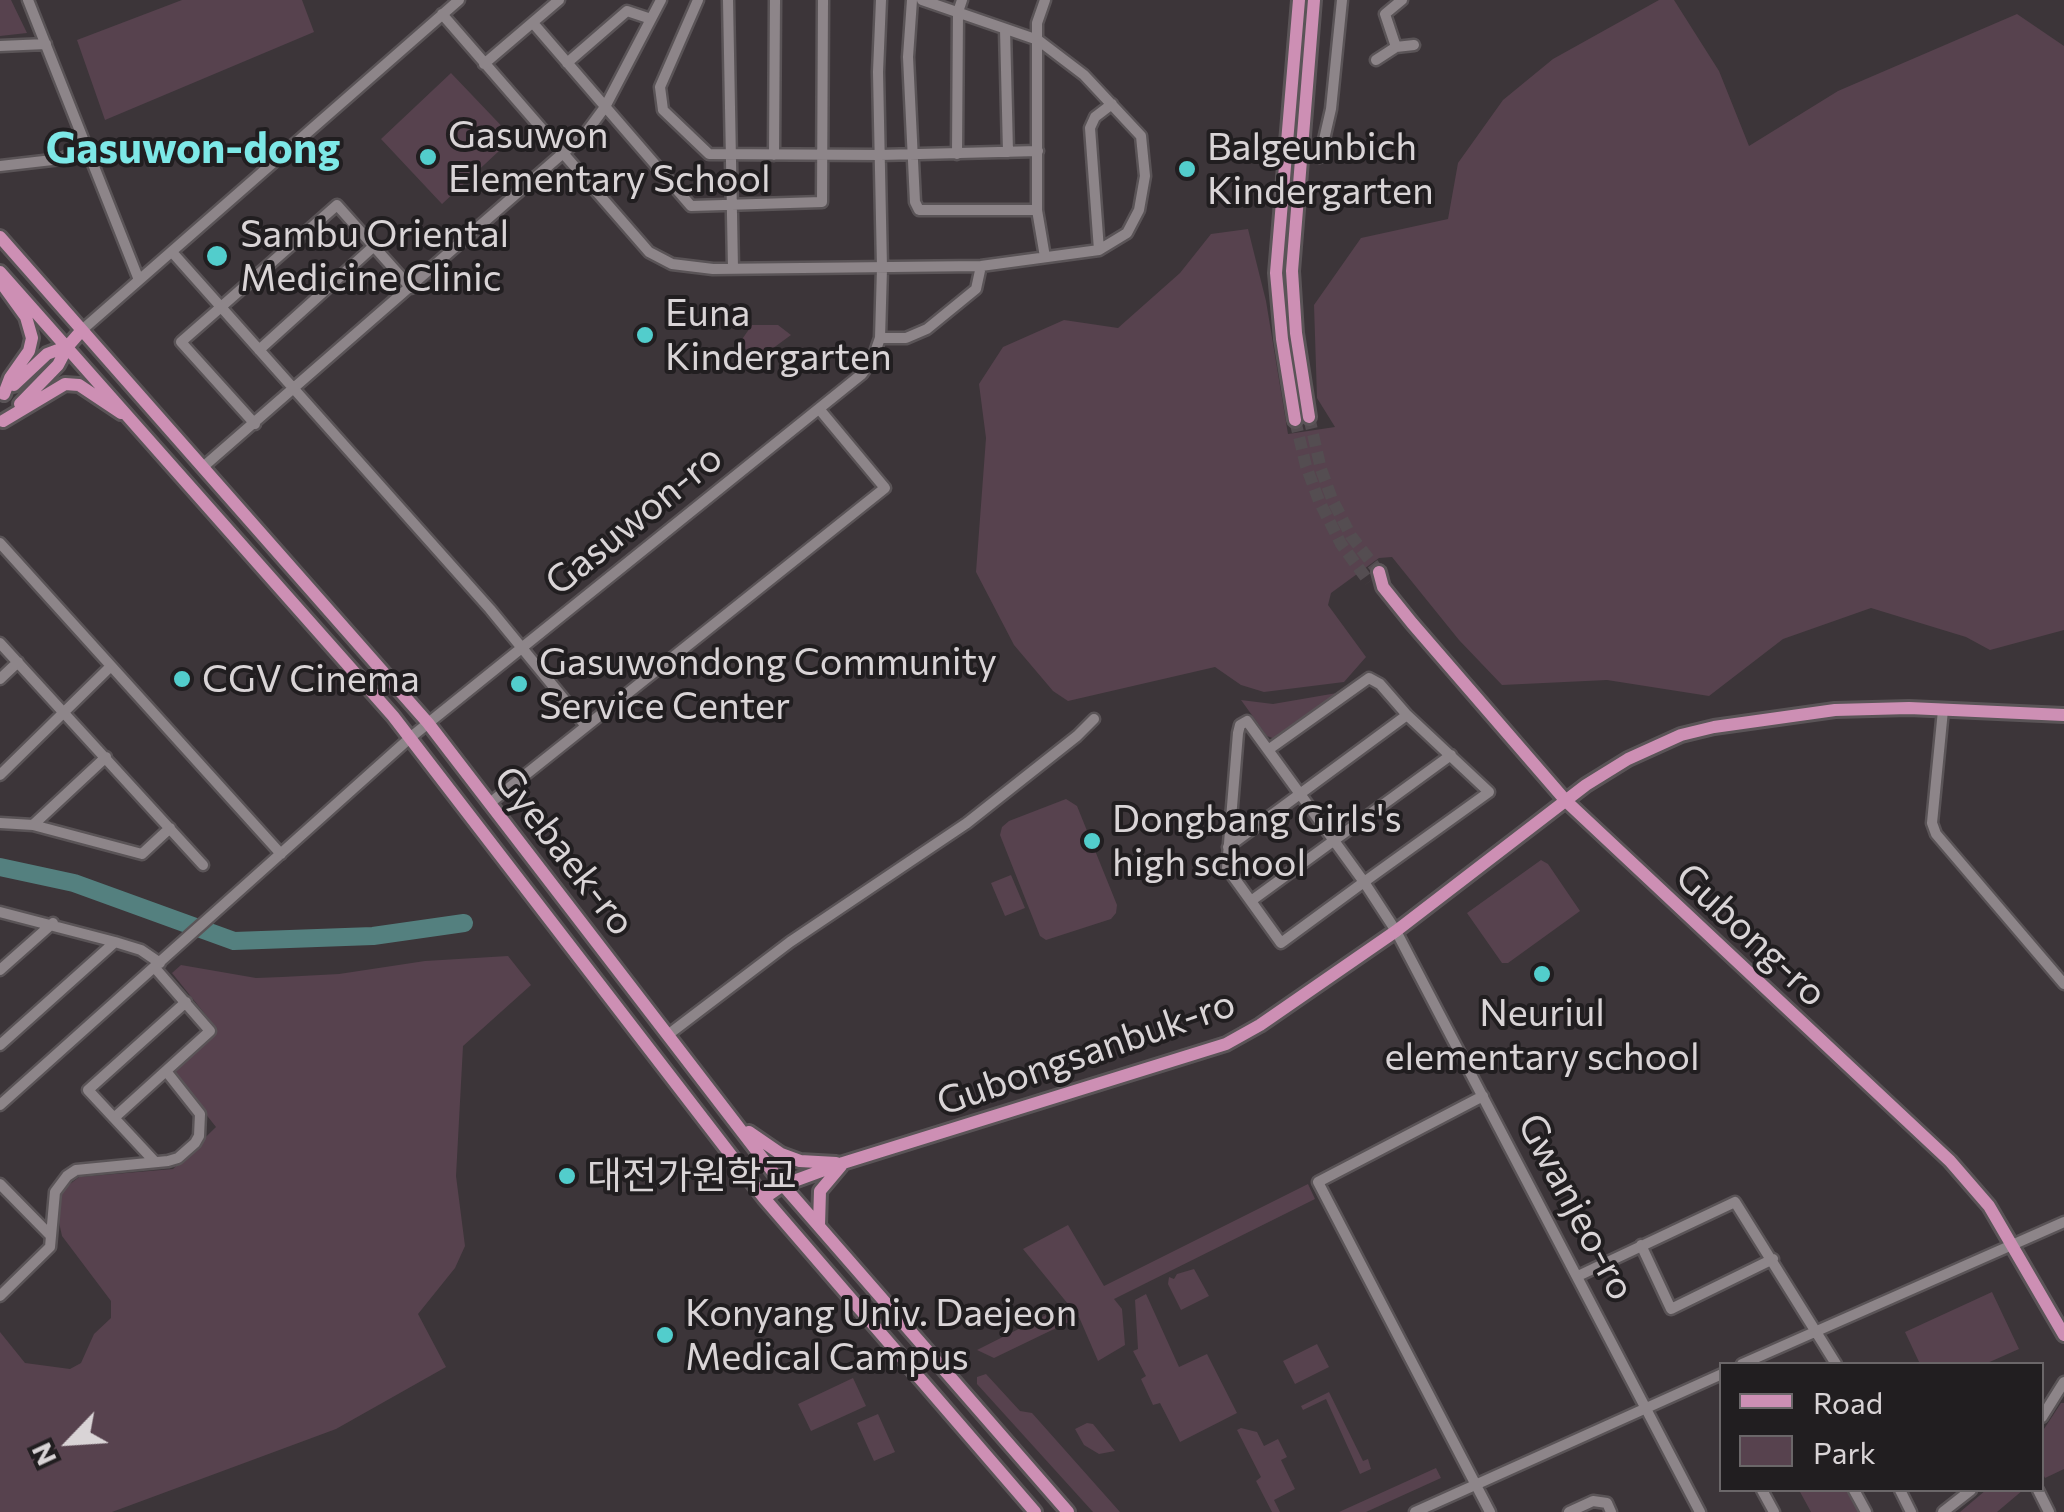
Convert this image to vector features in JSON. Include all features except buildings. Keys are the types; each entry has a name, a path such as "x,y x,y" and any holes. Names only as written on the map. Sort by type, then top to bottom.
{"main road":[{"path":"1299,0 1276,273 1282,339 1302,418 1292,271 1314,0"},
{"name":"Gyebaek-ro","path":"0,237 428,723 784,1185 1068,1512"},
{"name":"Gyebaek-ro","path":"0,272 411,737 764,1198 1035,1512"},
{"path":"0,281 26,316 32,338 29,351 2,396"},
{"path":"1,422 58,366 82,330"},
{"path":"2,396 47,354 68,346"},
{"path":"1,422 54,389 71,384 79,385 130,417"},
{"name":"Gubong-ro","path":"1377,580 1566,800 1950,1161 1989,1206 2064,1336"},
{"name":"Gubongsanbuk-ro","path":"764,1198 784,1185 843,1163 1226,1044 1260,1026 1396,931 1566,800 1628,759 1681,735 1714,726 1835,710 2064,715"},
{"path":"740,1127 781,1154 800,1161 843,1163"},
{"path":"818,1225 820,1191 843,1163"}],"street":[{"path":"28,0 139,280"},
{"path":"82,330 458,0"},
{"path":"484,64 559,0"},
{"path":"203,467 564,155 605,107 661,0"},
{"path":"698,0 660,87 663,110 710,154 880,156 1038,151"},
{"path":"728,0 733,268"},
{"path":"774,155 775,0"},
{"path":"533,23 691,206 822,202 823,0"},
{"name":"Gasuwon-ro","path":"0,1105 411,737 862,374 880,338 880,0"},
{"path":"912,0 908,57 915,202 923,212 1038,210"},
{"path":"442,14 649,252 672,264 733,268 981,266 1099,250 1127,233 1138,210 1145,176 1141,136 1084,75 1038,40 960,6 922,0"},
{"path":"1045,0 1037,23 1038,210 1045,258"},
{"path":"1320,158 1331,109 1342,0"},
{"path":"1396,47 1386,14 1402,0"},
{"path":"957,154 960,6"},
{"path":"567,63 627,11 651,18"},
{"path":"1006,29 1008,152"},
{"path":"0,46 46,44"},
{"path":"1376,60 1396,47 1414,45"},
{"path":"1099,250 1090,128 1095,117 1112,104"},
{"path":"0,166 61,160 86,148"},
{"path":"255,424 181,342 221,306 338,205 411,288"},
{"path":"259,350 374,246"},
{"path":"172,252 524,648 586,726"},
{"path":"880,338 906,338 927,329 976,289 981,266"},
{"path":"490,803 885,488 820,410"},
{"path":"0,543 281,854"},
{"path":"0,643 203,864"},
{"path":"0,679 18,662"},
{"path":"0,774 110,667"},
{"path":"1369,678 1380,684 1407,715 1489,792 1281,943 1227,868 1240,725 1246,722 1268,750 1369,678"},
{"path":"1943,710 1932,823 1936,834 2064,984"},
{"path":"1228,847 1407,715"},
{"path":"669,1034 790,942 967,823 1094,719"},
{"name":"Gwanjeo-ro","path":"1268,750 1396,931 1700,1512"},
{"path":"1251,901 1451,755"},
{"path":"34,825 106,756"},
{"path":"0,824 34,825 142,854 170,828"},
{"path":"0,912 53,923 142,950 210,1030 114,1118"},
{"path":"0,970 53,923"},
{"path":"0,1044 115,942"},
{"path":"156,1162 88,1090 186,1002"},
{"path":"0,1296 45,1254 52,1236 54,1192 66,1176 76,1170 178,1158 199,1136 200,1114 166,1072"},
{"path":"1483,1096 1318,1182 1490,1512"},
{"path":"0,1184 52,1236"},
{"path":"1578,1276 1736,1202 1835,1362"},
{"path":"1746,1362 2064,1222"},
{"path":"1641,1245 1671,1309 1773,1259"},
{"path":"1415,1512 1719,1375"},
{"path":"2044,1414 2064,1382"},
{"path":"1943,1512 1968,1492"},
{"path":"1569,1512 1593,1501 1606,1503 1611,1512"}],"green space":[{"path":"0,0 11,0 27,33 0,36"},
{"path":"182,0 302,0 314,32 105,120 77,40"},
{"path":"1659,0 1674,0 1719,71 1749,146 1838,91 2017,14 2064,46 2064,630 1990,650 1966,637 1871,608 1783,639 1709,696 1607,680 1502,685 1459,640 1392,557 1379,558 1331,593 1328,605 1366,657 1344,682 1264,692 1241,685 1215,667 1068,701 1053,691 1014,645 976,572 986,438 979,384 1003,347 1064,320 1118,328 1180,273 1211,234 1248,229 1266,301 1288,434 1335,427 1317,398 1314,305 1361,238 1448,219 1458,163 1503,100 1553,59"},
{"path":"451,73 513,138 442,204 381,139"},
{"path":"752,325 778,325 791,335 761,357 738,345"},
{"path":"1337,693 1275,739 1267,736 1241,700 1273,704"},
{"path":"1066,799 1077,806 1117,905 1116,913 1111,919 1046,940 1040,936 1000,835 1009,821"},
{"path":"1541,860 1548,864 1580,911 1508,963 1502,963 1467,913"},
{"path":"1011,875 1025,908 1005,916 991,883"},
{"path":"508,956 531,985 463,1046 456,1176 465,1246 455,1268 418,1314 446,1367 336,1429 112,1512 0,1512 0,1332 25,1363 70,1369 81,1363 94,1334 111,1318 111,1301 62,1236 57,1213 60,1192 79,1177 173,1169 216,1127 174,1074 217,1029 172,973 181,965 256,978 282,977"},
{"path":"1308,1184 1315,1199 1114,1299 1122,1309 1125,1345 1098,1361 1079,1317 994,1358 977,1350 1068,1304 1023,1249 1068,1225 1104,1286"},
{"path":"1194,1269 1209,1296 1181,1310 1168,1284 1169,1277 1174,1279 1177,1274"},
{"path":"1992,1292 2019,1349 1990,1362 1919,1362 1905,1332"},
{"path":"1146,1294 1179,1367 1207,1354 1237,1413 1180,1442 1160,1403 1153,1405 1141,1379 1146,1376 1133,1351 1138,1349 1135,1300"},
{"path":"1317,1344 1329,1367 1295,1384 1283,1361"},
{"path":"986,1374 1020,1411 1032,1413 1120,1512 1093,1512 977,1384 977,1377"},
{"path":"853,1378 866,1406 811,1431 798,1404"},
{"path":"1329,1392 1363,1461 1368,1459 1371,1469 1360,1474 1326,1399 1303,1410 1301,1406"},
{"path":"2064,1403 2064,1469 2045,1478 2044,1476 2044,1429"},
{"path":"878,1414 895,1452 874,1461 857,1423"},
{"path":"1093,1424 1115,1451 1099,1454 1084,1445 1075,1429"},
{"path":"1237,1430 1257,1432 1264,1446 1278,1439 1287,1457 1281,1460 1295,1489 1274,1500 1280,1512 1272,1512 1256,1481 1261,1477"},
{"path":"1436,1468 1441,1478 1366,1512 1339,1512"},
{"path":"1800,1492 1851,1492 1863,1512 1811,1512"},
{"path":"1984,1492 2021,1492 1997,1512 1960,1512"}],"waterway":[{"path":"0,867 74,883 234,941 373,936 464,923"}],"tunnel":[{"path":"1309,417 1332,499 1351,536 1379,572"},
{"path":"1295,420 1319,501 1341,544 1369,582"}],"place":[{"name":"Gasuwon Elementary School","path":"428,157"},
{"name":"Balgeunbich Kindergarten","path":"1187,169"},
{"name":"Sambu Oriental Medicine Clinic","path":"217,256"},
{"name":"Euna Kindergarten","path":"645,335"},
{"name":"CGV Cinema","path":"182,679"},
{"name":"Gasuwondong Community Service Center","path":"519,684"},
{"name":"Dongbang Girls's high school","path":"1092,841"},
{"name":"Neuriul elementary school","path":"1542,974"},
{"name":"대전가원학교","path":"567,1176"},
{"name":"Konyang Univ. Daejeon Medical Campus","path":"665,1335"}],"district":[{"name":"Gasuwon-dong","path":"193,149"}]}
